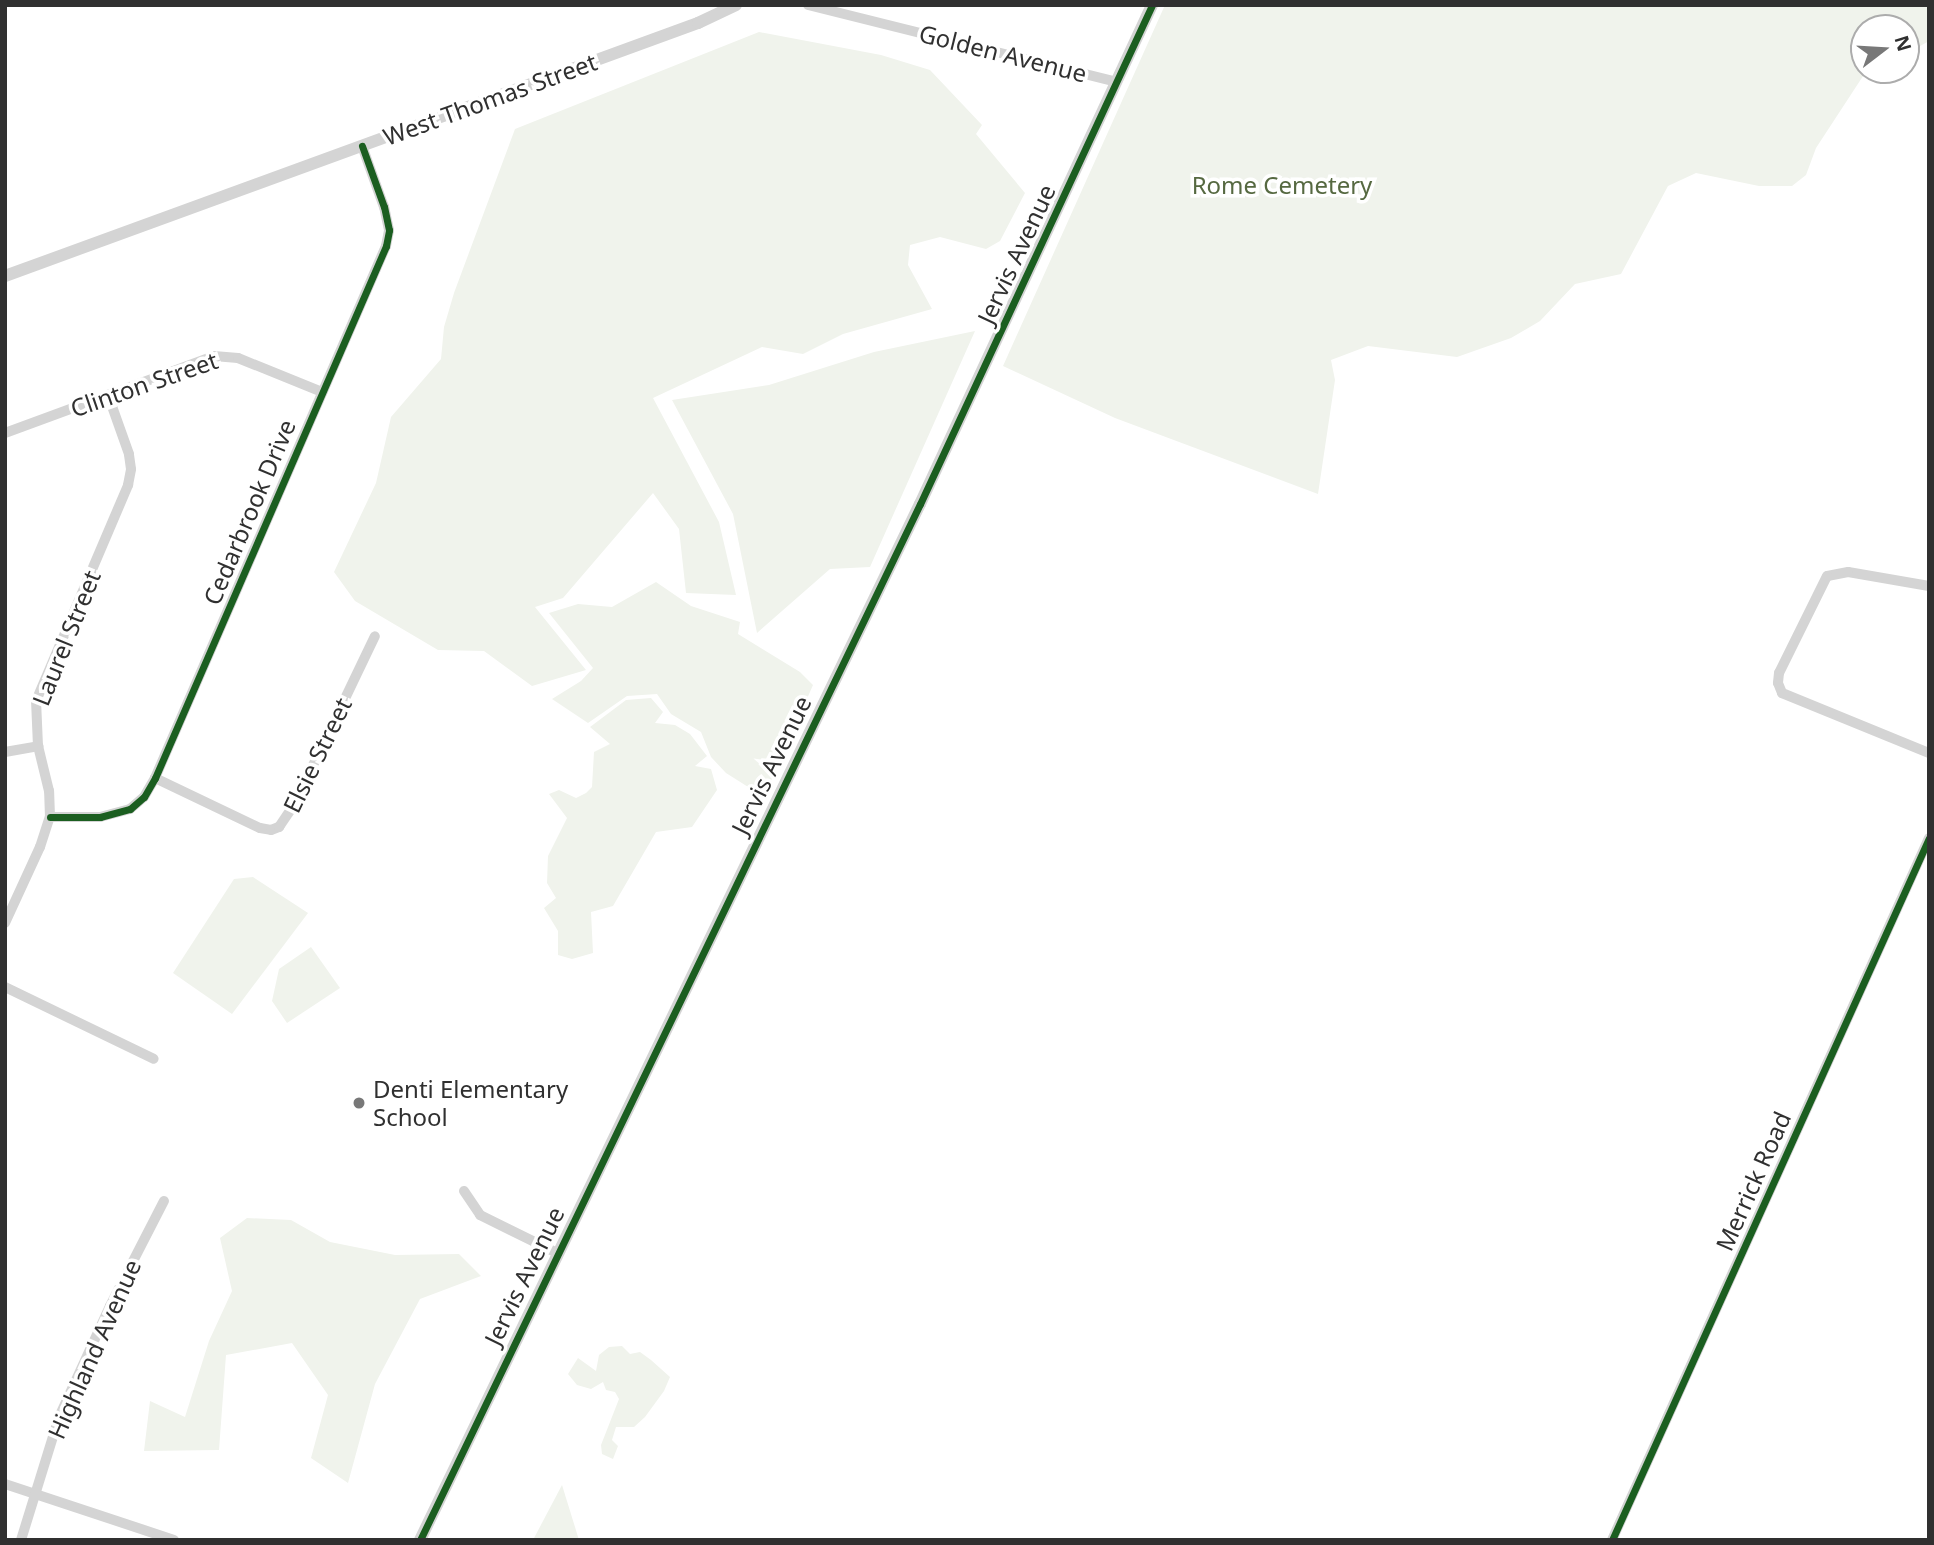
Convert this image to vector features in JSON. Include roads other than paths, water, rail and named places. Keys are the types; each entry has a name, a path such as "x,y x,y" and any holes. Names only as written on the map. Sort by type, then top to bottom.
{"street":[{"name":"West Thomas Street","path":"5,276 698,23 736,5"},
{"name":"Golden Avenue","path":"808,5 1116,82"},
{"name":"Jervis Avenue","path":"420,1540 926,491 1152,5"},
{"name":"Cedarbrook Drive","path":"50,817 100,817 130,809 144,797 155,778 386,246 389,230 384,207 362,146"},
{"name":"Clinton Street","path":"6,428 108,395 214,355 238,358 322,392"},
{"name":"Laurel Street","path":"5,923 40,847 50,817 49,791 38,746 35,718 41,688 128,485 131,469 129,454 108,395"},
{"path":"1929,586 1847,572 1826,576 1779,673 1778,683 1782,693 1929,753"},
{"name":"Elsie Street","path":"155,778 260,828 271,830 279,827 294,805 375,636"},
{"path":"5,752 38,746"},
{"name":"Merrick Road","path":"1612,1540 1929,838"},
{"path":"5,987 154,1059"},
{"path":"464,1191 480,1214 557,1253"},
{"name":"Highland Avenue","path":"21,1540 60,1417 110,1306 164,1201"},
{"path":"5,1484 173,1540"}],"place":[{"name":"Denti Elementary School","path":"359,1103"}],"park label":[{"name":"Rome Cemetery","path":"1282,185"}]}
